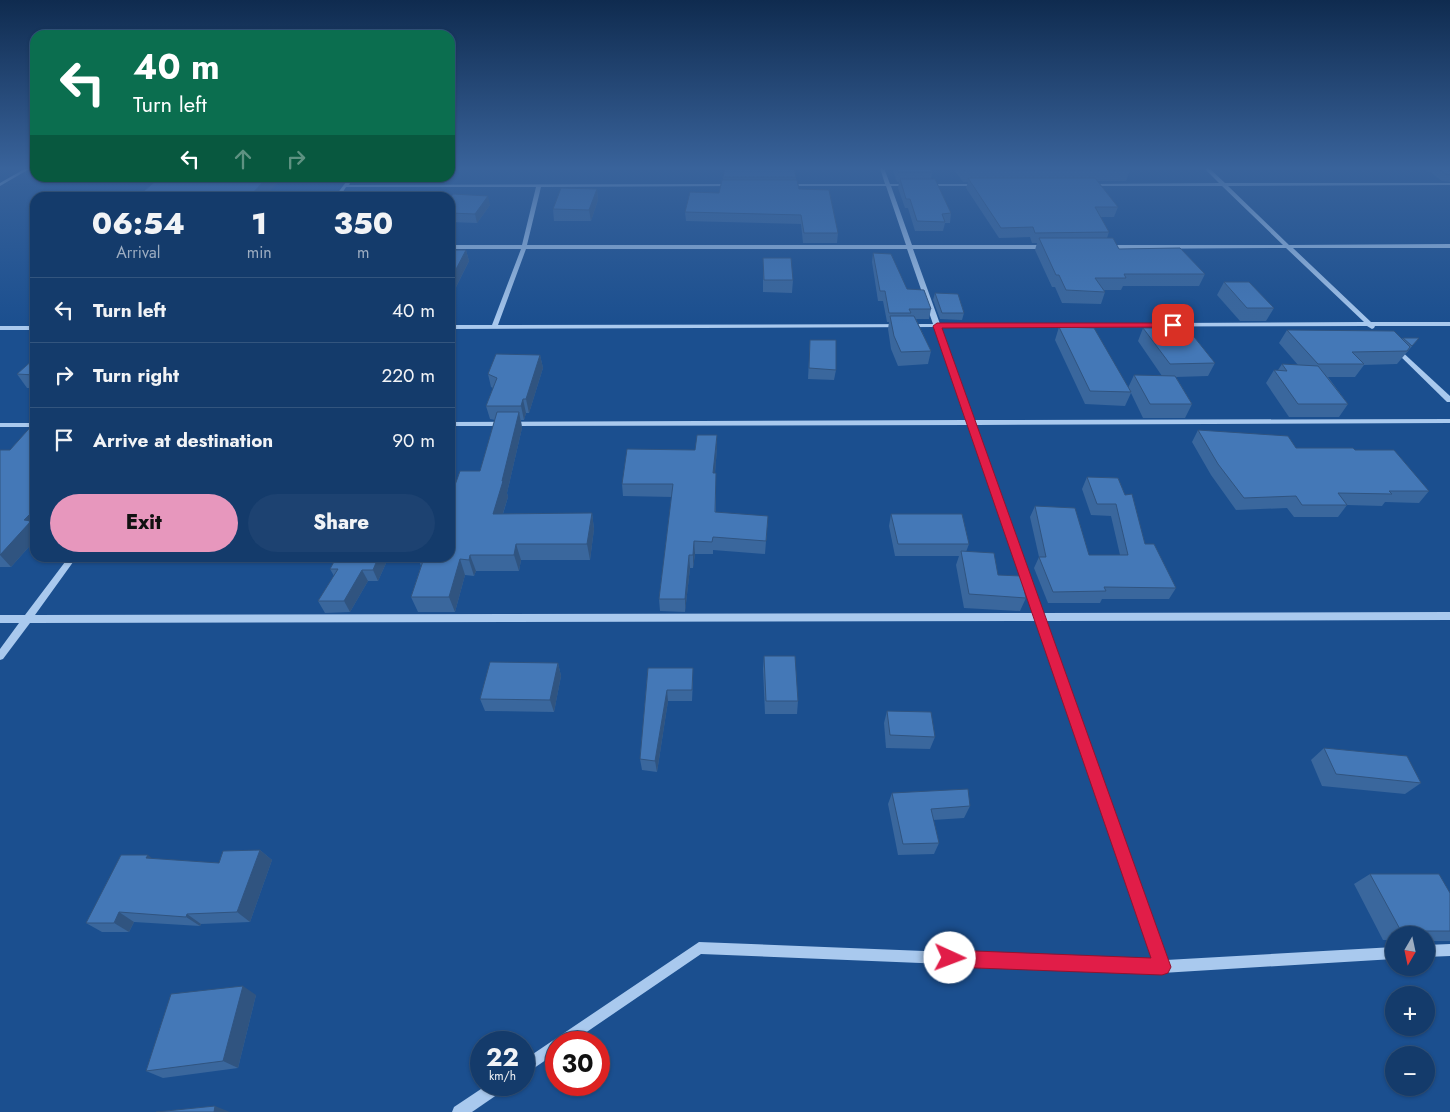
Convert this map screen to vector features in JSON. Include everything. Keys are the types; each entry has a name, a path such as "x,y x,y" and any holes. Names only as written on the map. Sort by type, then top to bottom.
{"street":[{"path":"494,327 524,247 531,220"},
{"path":"900,220 1162,967"},
{"path":"1260,220 1376,331"},
{"path":"1099,246 1450,246"},
{"path":"455,248 1050,247"},
{"path":"455,327 1450,324"},
{"path":"0,328 30,328"},
{"path":"1390,343 1450,400"},
{"path":"455,424 1450,421"},
{"path":"0,425 30,425"},
{"path":"0,656 69,562"},
{"path":"0,619 1450,616"},
{"path":"576,1031 699,948 1162,967 1385,954"},
{"path":"1435,951 1450,950"},
{"path":"460,1112 483,1096"}],"building":[{"path":"802,220 835,220 838,233 804,233"},
{"path":"944,220 945,222 917,221"},
{"path":"996,220 1102,220 1109,232 1035,233 1033,227 1001,228"},
{"path":"1039,238 1113,238 1119,249 1180,248 1205,274 1124,274 1126,278 1095,278 1105,292 1066,290 1059,275 1056,275"},
{"path":"455,250 466,250 455,271"},
{"path":"873,253 891,254 907,289 924,290 931,309 909,309 911,313 889,313 885,291 880,291"},
{"path":"763,258 791,258 793,280 764,280"},
{"path":"1224,282 1249,282 1274,308 1247,308"},
{"path":"935,293 958,294 964,313 942,313"},
{"path":"890,316 914,316 931,351 901,352 894,336"},
{"path":"1059,327 1094,328 1131,392 1090,391"},
{"path":"1143,328 1187,328 1215,363 1170,364"},
{"path":"1287,330 1394,331 1410,347 1407,351 1352,352 1364,364 1318,364"},
{"path":"1403,338 1419,338 1412,346"},
{"path":"810,340 836,340 836,370 809,368"},
{"path":"496,354 540,355 526,399 523,399 521,406 486,406 497,378 488,374"},
{"path":"30,362 30,375 17,374"},
{"path":"1282,364 1318,366 1348,404 1298,404 1274,370 1287,371"},
{"path":"1134,375 1175,376 1192,404 1150,404"},
{"path":"497,412 519,412 503,481 493,514 592,513 587,544 516,544 514,555 470,555 469,560 460,559 449,597 411,597 423,562 455,562 455,485 460,471 480,471"},
{"path":"30,428 30,514 24,520 30,522 0,555 0,450 10,450"},
{"path":"1198,430 1288,436 1296,448 1394,450 1429,491 1389,491 1392,494 1338,493 1347,505 1302,505 1296,496 1244,498 1218,464"},
{"path":"697,435 717,435 713,473 716,473 715,512 768,516 766,541 713,537 712,542 694,541 693,555 689,555 685,599 659,599 673,484 622,484 627,449 695,450"},
{"path":"1087,477 1118,478 1125,495 1132,494 1145,544 1154,544 1176,588 1104,587 1106,591 1053,592 1039,557 1046,557 1035,506 1075,508 1089,555 1128,555 1116,504 1097,504"},
{"path":"891,514 962,514 969,544 898,544"},
{"path":"961,551 994,553 998,575 1021,576 1026,598 969,594"},
{"path":"334,562 376,562 373,570 362,570 344,601 318,601 338,569 330,569"},
{"path":"764,656 795,656 798,701 766,701"},
{"path":"490,662 558,663 550,700 480,699"},
{"path":"648,668 693,668 692,690 667,690 655,761 640,759"},
{"path":"887,711 931,712 935,737 890,735"},
{"path":"1324,748 1407,756 1421,783 1336,774"},
{"path":"968,789 970,806 931,809 939,843 903,844 892,793"},
{"path":"260,850 237,912 187,914 186,917 119,912 114,923 86,923 121,855 148,855 146,858 219,863 223,851"},
{"path":"1370,874 1439,874 1450,893 1450,931 1435,931 1435,926 1398,926"},
{"path":"243,986 223,1061 146,1071 171,994"},
{"path":"215,1106 214,1112 156,1112"}],"route":[{"path":"950,958 1162,967 937,326 1173,325"}]}
